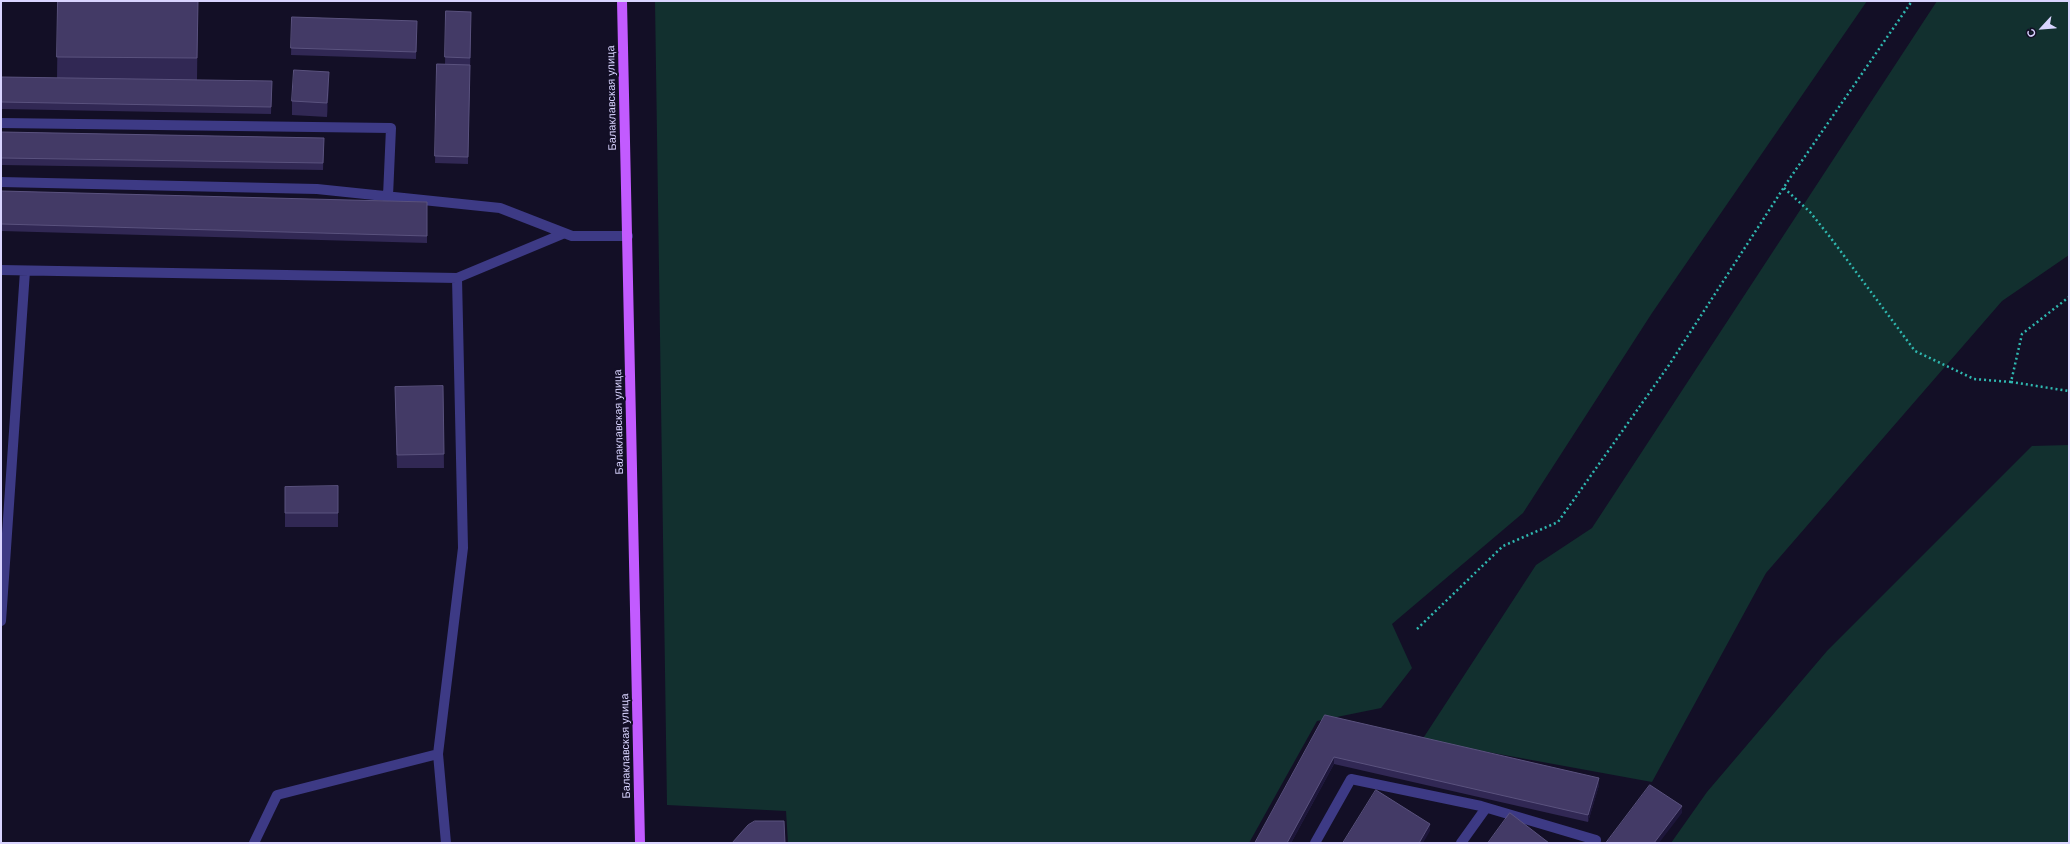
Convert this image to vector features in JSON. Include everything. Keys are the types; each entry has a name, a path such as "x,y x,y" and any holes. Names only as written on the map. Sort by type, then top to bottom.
{"main road":[{"name":"Балаклавская улица","path":"622,1 640,843"}],"street":[{"path":"1,123 391,128 388,196"},
{"path":"1,182 317,189 500,208 572,236 628,236"},
{"path":"1,270 457,278 565,233"},
{"path":"1,621 25,271"},
{"path":"446,843 438,754 464,548 457,278"},
{"path":"254,843 277,795 438,754"},
{"path":"1315,843 1351,779 1486,808 1596,840 1594,843"},
{"path":"1461,843 1486,808"}],"path":[{"path":"1417,629 1503,546 1558,522 1670,365 1784,188 1912,1"},
{"path":"1784,188 1810,212 1915,351 1974,379 2011,382 2069,391"},
{"path":"2011,382 2022,334 2069,297"}],"green space":[{"path":"655,1 1867,1 1652,313 1523,513 1392,624 1412,668 1381,708 1317,721 1249,843 788,843 786,811 667,805"},
{"path":"1937,1 2069,1 2069,255 2002,301 1766,573 1652,782 1422,740 1536,565 1592,528"},
{"path":"2069,445 2069,843 1671,843 1707,792 1827,651 2032,446"}],"building":[{"path":"58,1 198,1 197,58 57,57"},
{"path":"446,11 471,12 470,58 445,57"},
{"path":"292,17 417,21 416,52 291,48"},
{"path":"437,64 470,65 468,157 435,156"},
{"path":"294,70 329,72 327,103 292,101"},
{"path":"1,77 272,81 271,107 1,102"},
{"path":"1,132 324,138 323,163 1,158"},
{"path":"1,191 427,202 427,236 1,224"},
{"path":"443,386 444,454 397,455 395,387"},
{"path":"338,486 338,513 285,513 285,487"},
{"path":"1325,715 1599,778 1588,815 1334,757 1287,843 1255,843"},
{"path":"1650,785 1682,806 1654,843 1606,843"},
{"path":"1376,790 1430,824 1419,843 1343,843"},
{"path":"1510,813 1549,843 1488,843"},
{"path":"755,821 784,821 785,843 732,843 748,825"}]}
